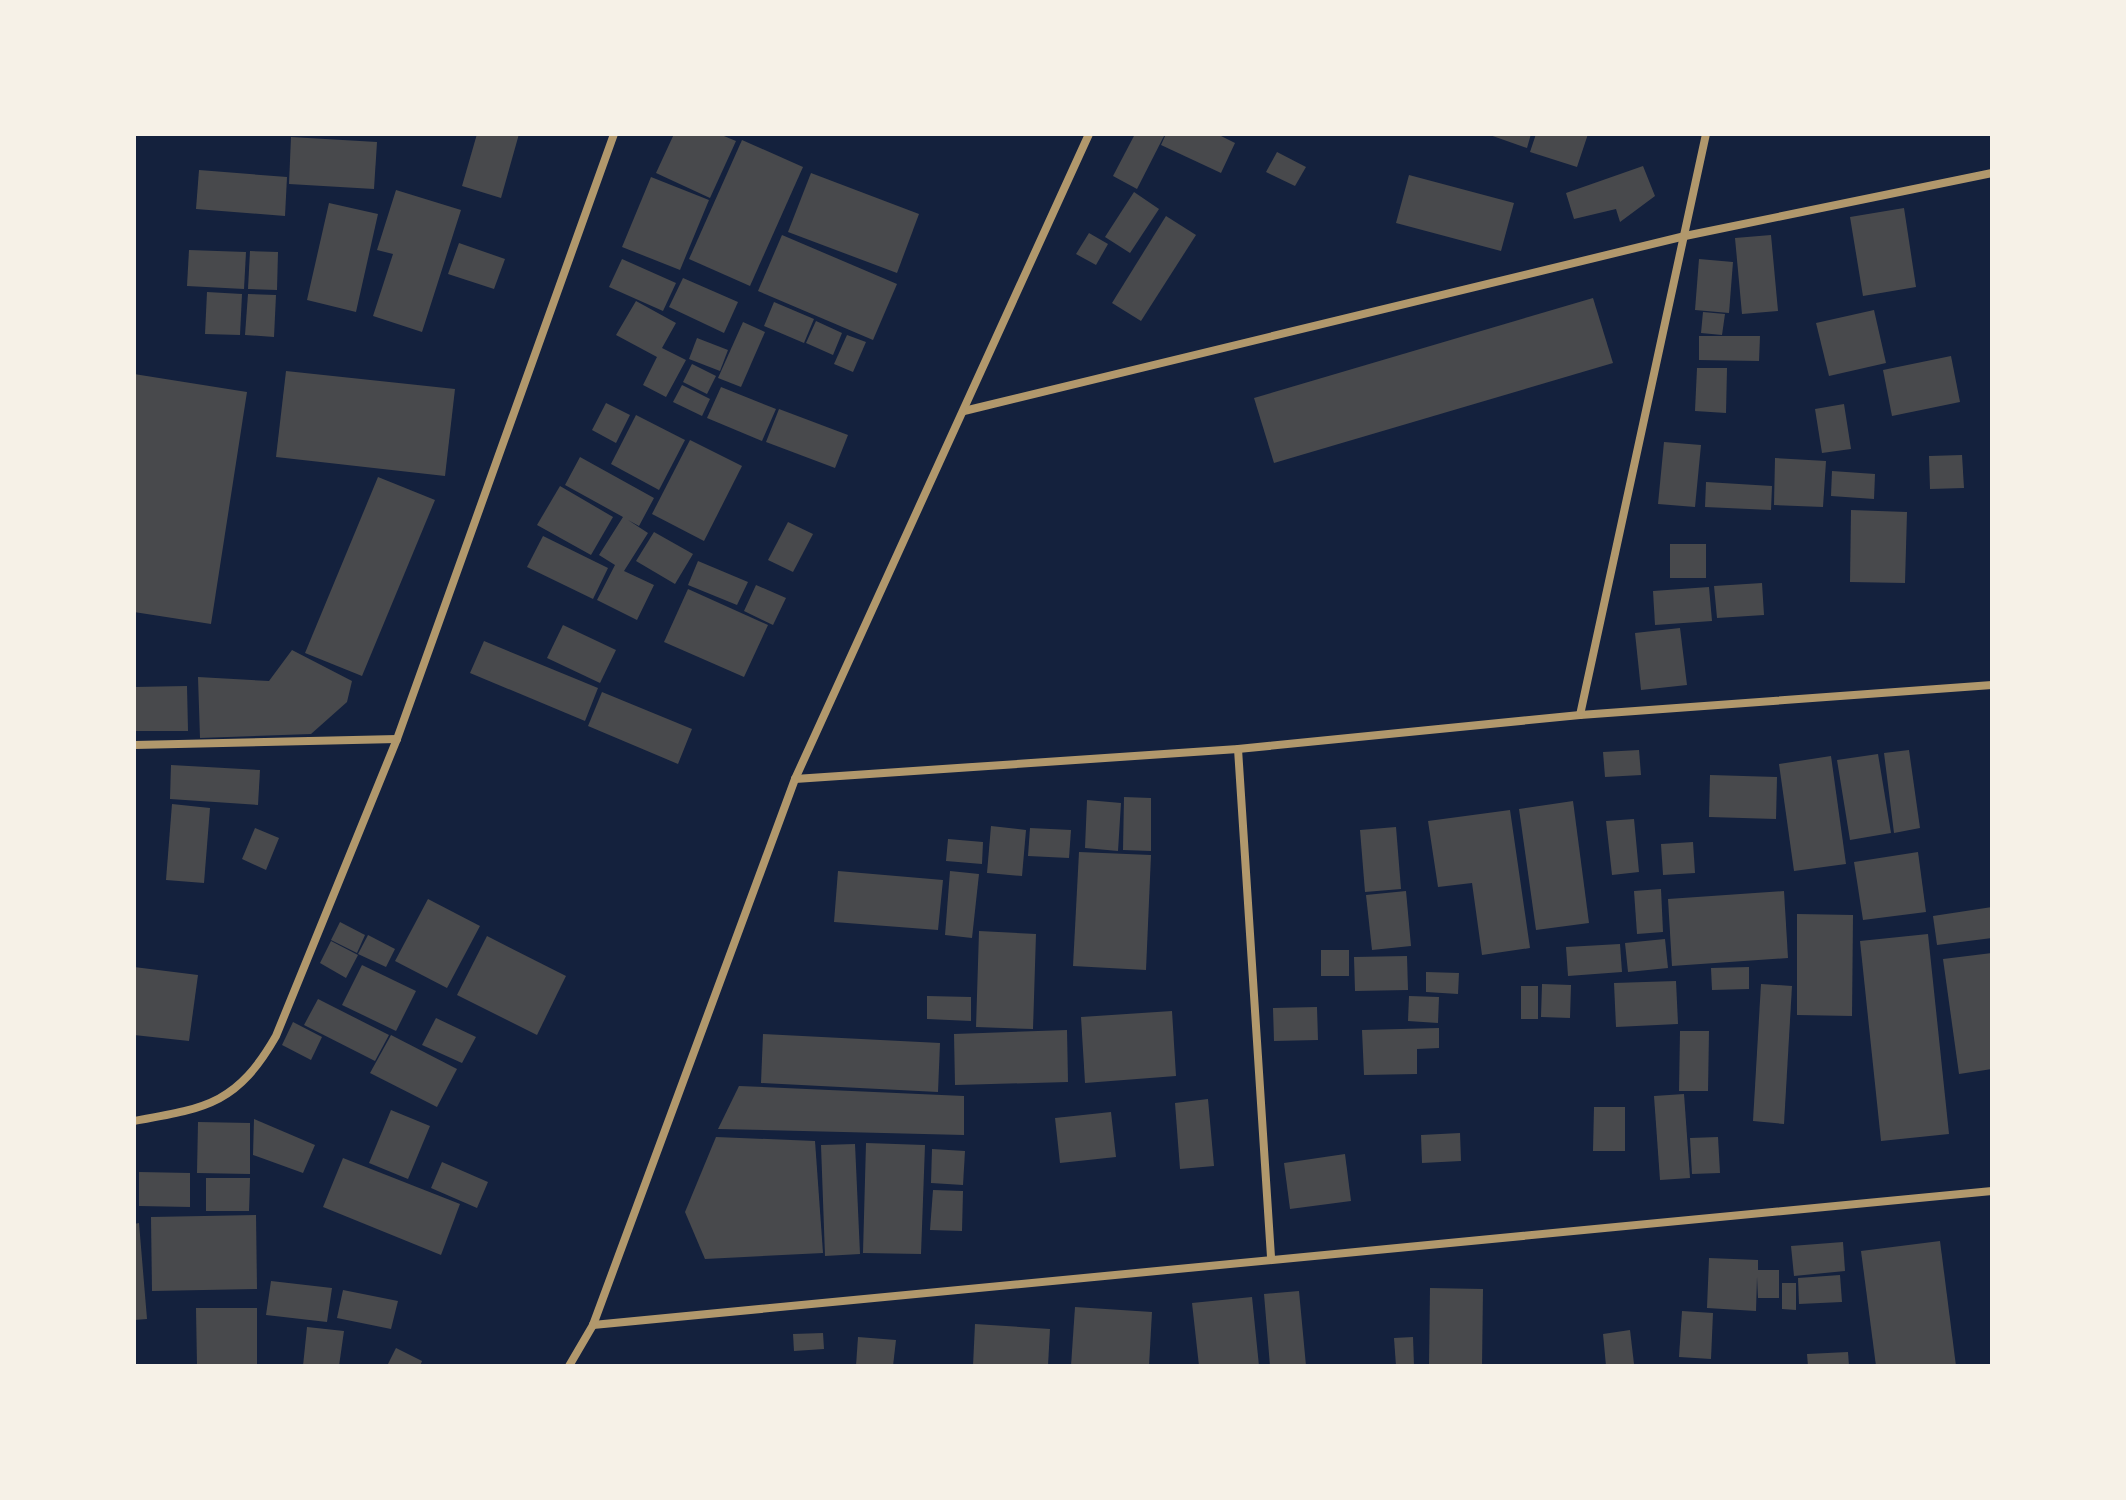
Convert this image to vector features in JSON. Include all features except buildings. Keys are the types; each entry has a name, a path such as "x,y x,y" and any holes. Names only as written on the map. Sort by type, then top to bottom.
{"street":[{"path":"134,1121 192,1110 228,1095 257,1069 276,1036 397,739 614,134"},
{"path":"569,1366 593,1325 795,779 1089,134"},
{"path":"1580,715 1706,134"},
{"path":"964,411 1685,236 1992,173"},
{"path":"795,779 1238,749 1580,715 1992,685"},
{"path":"134,745 397,739"},
{"path":"1238,749 1271,1257"},
{"path":"593,1325 1271,1257 1992,1191"}]}
